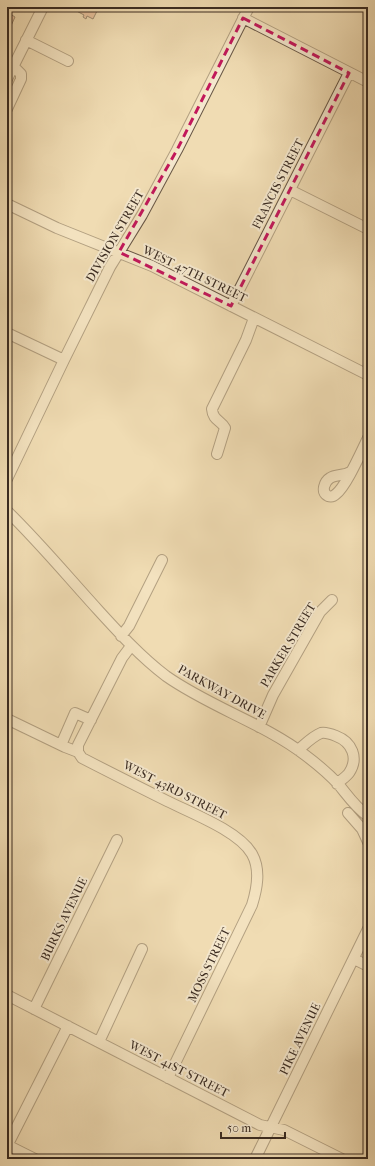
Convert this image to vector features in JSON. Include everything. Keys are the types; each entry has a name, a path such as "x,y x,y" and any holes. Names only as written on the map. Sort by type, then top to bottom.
{"street":[{"name":"DIVISION STREET","path":"7,480 110,267 142,215 177,150 249,7"},
{"path":"7,79 26,40 39,8"},
{"path":"243,18 350,73 367,80"},
{"path":"26,40 68,61"},
{"path":"7,109 21,79 21,74 13,66"},
{"name":"FRANCIS STREET","path":"231,306 350,73"},
{"path":"290,190 368,229"},
{"name":"WEST 47TH STREET","path":"7,205 57,228 152,266 368,375"},
{"path":"217,454 225,428 224,425 216,419 212,410 240,352 254,318"},
{"path":"7,333 64,360"},
{"path":"350,472 368,438"},
{"name":"PARKWAY DRIVE","path":"7,510 131,646 166,675 185,688 298,750 315,763 337,784 361,811 368,816"},
{"path":"121,636 129,626 162,560"},
{"name":"PARKER STREET","path":"258,727 273,695 320,612 332,600"},
{"path":"78,752 78,745 122,658 131,646"},
{"path":"61,745 75,713 91,720"},
{"name":"WEST 43RD STREET","path":"7,719 78,752 82,758 224,830 246,846 255,860"},
{"path":"298,750 321,733 328,733 340,737 347,742 352,748 354,756 352,765 349,773 337,784"},
{"path":"348,814 362,829 368,842"},
{"name":"BURKS AVENUE","path":"34,1009 117,840"},
{"name":"MOSS STREET","path":"168,1078 252,905 257,881 255,860"},
{"name":"PIKE AVENUE","path":"255,1159 368,930"},
{"path":"98,1042 142,949"},
{"path":"354,959 368,966"},
{"name":"WEST 41ST STREET","path":"7,995 260,1125 284,1130 342,1159"},
{"path":"35,1159 7,1145 68,1026"}],"highlighted area":[{"path":"243,18 349,73 231,306 119,252 177,150"}],"building":[{"path":"69,7 94,7 98,9 93,19 87,16 86,19 83,17 84,15"},
{"path":"7,12 15,17 10,28 7,27"}]}
